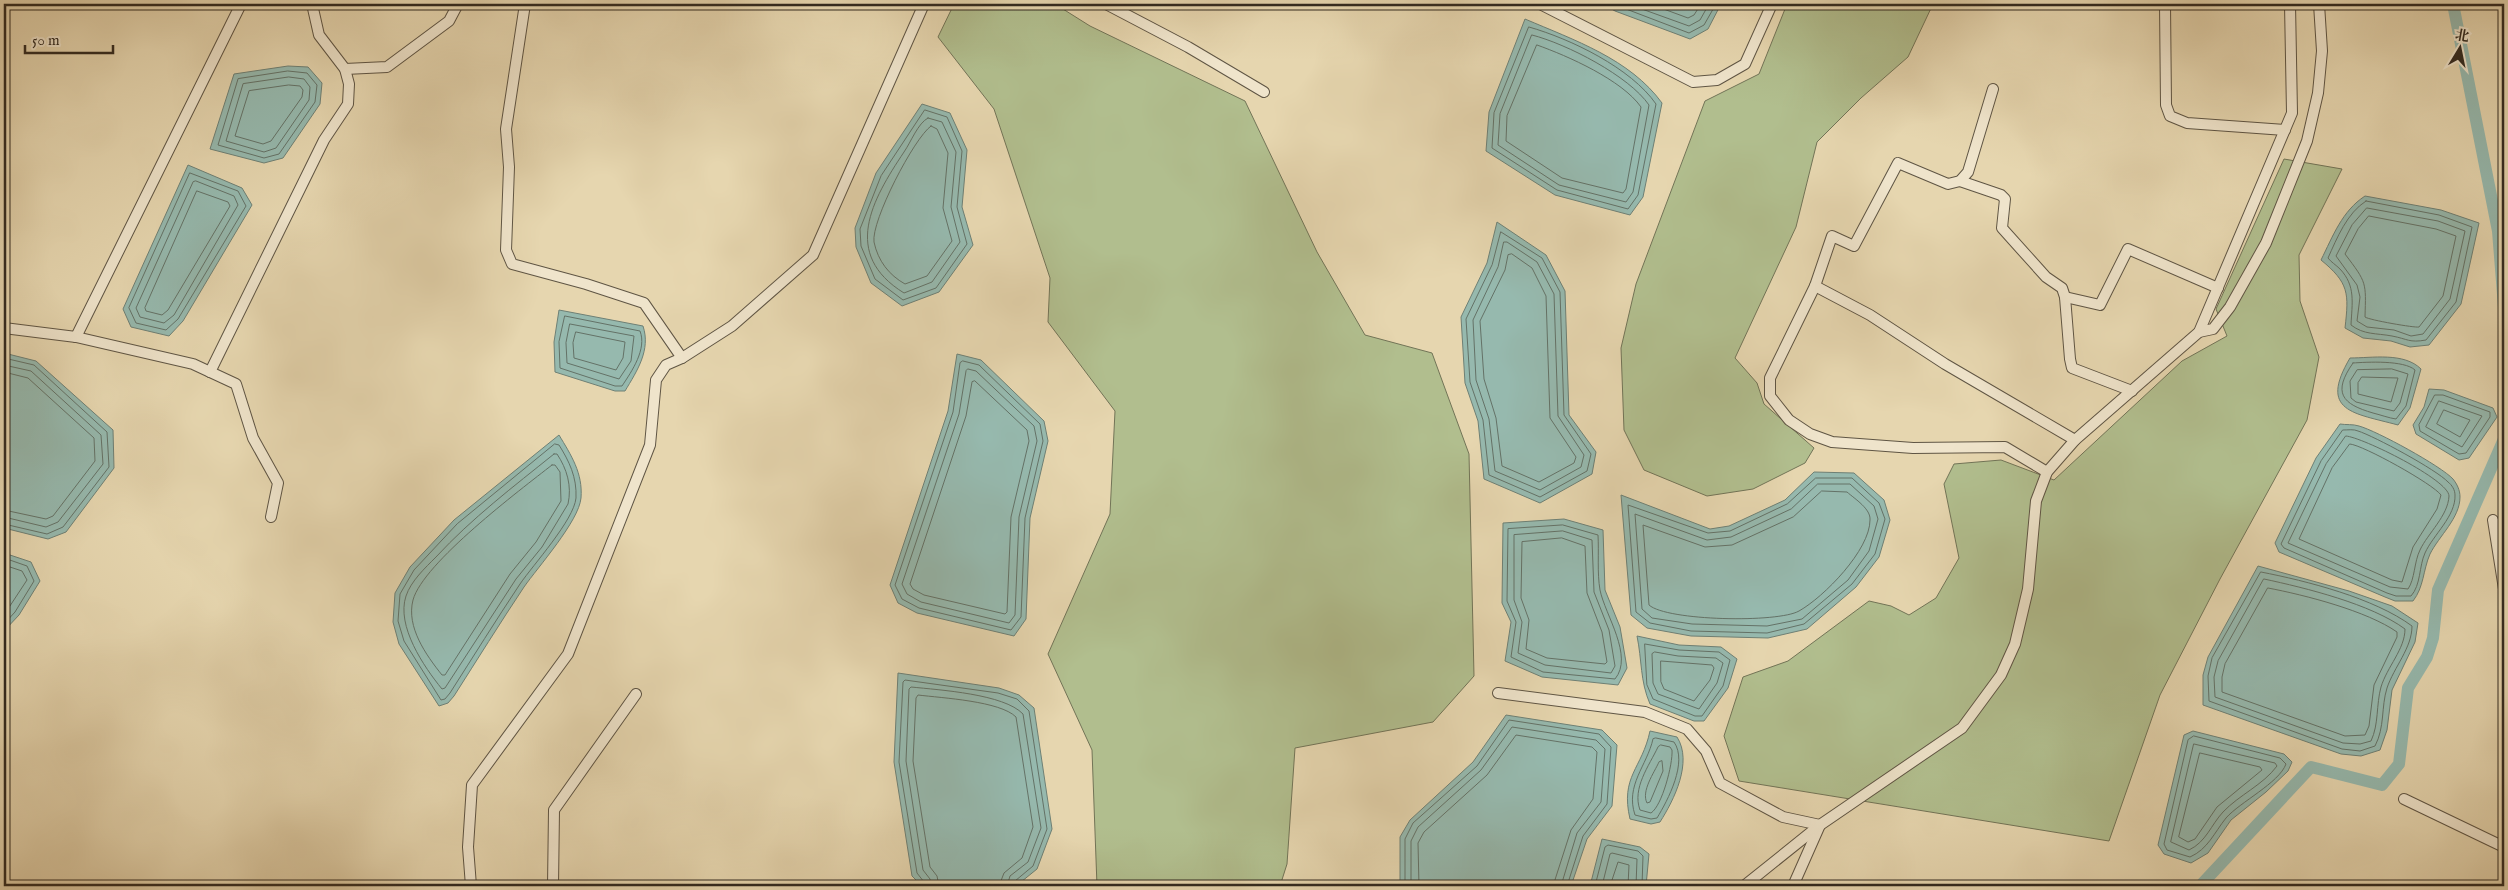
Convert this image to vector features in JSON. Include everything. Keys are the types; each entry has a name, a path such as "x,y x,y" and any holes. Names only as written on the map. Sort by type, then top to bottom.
{"street":[{"path":"76,337 241,4"},
{"path":"210,372 324,140 348,104 349,84 345,69 320,35 312,4"},
{"path":"345,69 387,67 449,21 458,4"},
{"path":"525,4 506,128 509,167 506,250 512,264 644,302 682,358"},
{"path":"471,886 468,847 472,785 568,654 650,445 656,380 666,365 682,358 732,326 813,255 924,4"},
{"path":"1106,4 1188,47 1264,92"},
{"path":"1540,4 1693,82 1717,80 1744,64 1772,4"},
{"path":"2165,4 2166,105 2170,116 2187,123 2285,130"},
{"path":"1744,886 1820,825 1962,728 2001,676 2017,635 2028,589 2036,501 2047,472 2076,440 2199,332 2218,288 2292,113 2290,4"},
{"path":"2199,332 2213,328 2230,307 2266,243 2307,141 2318,93 2322,51 2319,4"},
{"path":"1960,181 1968,172 1993,89"},
{"path":"2047,472 2005,448 1913,448 1832,442 1810,434 1789,420 1770,396 1770,378 1815,286 1832,236 1854,246 1898,163 1948,184 1960,181 2002,195 2005,199 2002,228 2046,277 2062,288 2065,297 2072,368 2132,391"},
{"path":"2065,297 2100,306 2128,249 2218,288"},
{"path":"1815,286 1870,315 1945,364 2076,440"},
{"path":"4,328 76,337 193,364 236,384 253,438 278,483 272,517"},
{"path":"2493,520 2504,590"},
{"path":"1498,693 1645,712 1687,729 1706,751 1720,783 1783,817 1820,825"},
{"path":"553,886 554,810 636,694"},
{"path":"2404,799 2504,847"},
{"path":"1793,886 1820,825"}],"green space":[{"path":"954,4 1055,4 1090,26 1245,101 1317,252 1365,335 1432,353 1469,454 1474,676 1433,722 1295,748 1287,864 1280,886 1097,886 1092,750 1048,654 1110,514 1115,411 1048,322 1050,278 994,109 938,37"},
{"path":"1787,4 1933,4 1908,57 1861,98 1817,142 1796,227 1735,358 1757,383 1764,404 1814,448 1805,463 1753,489 1707,496 1644,470 1624,430 1621,348 1636,284 1705,101 1759,74"},
{"path":"2284,159 2342,169 2299,255 2300,301 2319,357 2307,420 2220,579 2160,695 2109,841 1739,781 1724,736 1743,677 1788,661 1869,601 1891,606 1909,615 1936,598 1959,558 1944,484 1954,464 2001,460 2054,480 2182,361 2227,336 2216,309"}],"water":[{"path":"1603,4 1721,4 1708,29 1690,39 1615,11"},
{"path":"1525,19 1581,43 1618,63 1634,74 1662,103 1643,197 1630,215 1555,195 1486,151 1489,112"},
{"path":"288,66 308,67 322,83 320,104 283,158 264,163 210,149 234,74"},
{"path":"922,104 950,113 967,150 962,207 973,245 939,292 902,306 871,283 856,247 855,228 876,173"},
{"path":"188,165 242,188 252,205 183,321 169,336 131,327 123,309"},
{"path":"2365,196 2441,210 2479,223 2461,304 2429,345 2410,347 2391,341 2363,338 2345,328 2347,297 2345,290 2337,275 2321,260 2344,217"},
{"path":"1497,222 1546,255 1565,291 1569,415 1596,452 1592,474 1540,503 1484,479 1478,421 1465,383 1461,317 1487,263"},
{"path":"559,310 643,326 645,343 642,360 625,391 615,391 555,372 554,342"},
{"path":"4,353 36,361 113,430 114,468 66,532 48,539 4,528"},
{"path":"957,354 981,360 1044,421 1048,441 1030,518 1026,619 1014,636 917,613 898,603 890,585 948,411"},
{"path":"2350,358 2397,358 2406,360 2421,369 2410,408 2398,425 2355,413 2340,400 2338,390 2341,376"},
{"path":"2429,389 2444,390 2493,408 2497,417 2469,458 2459,460 2416,434 2413,425 2424,407"},
{"path":"2340,424 2368,429 2423,458 2446,473 2458,487 2460,497 2457,512 2430,554 2417,596 2413,601 2395,601 2385,597 2279,552 2275,543 2316,458"},
{"path":"559,435 572,457 578,472 581,489 579,508 557,544 524,587 454,696 448,703 439,706 399,644 393,622 395,593 410,567 454,520"},
{"path":"1814,472 1854,473 1884,500 1890,520 1879,557 1856,587 1807,629 1768,638 1691,636 1647,628 1631,615 1621,495 1710,529 1729,526 1785,500"},
{"path":"1564,519 1603,530 1605,590 1620,627 1627,668 1618,685 1542,677 1505,661 1511,622 1502,603 1503,523"},
{"path":"4,553 31,562 40,581 19,615 4,631"},
{"path":"2258,566 2349,591 2392,606 2418,623 2415,642 2392,690 2387,730 2380,750 2361,756 2341,754 2203,705 2203,675 2208,657"},
{"path":"1637,636 1679,645 1721,647 1737,659 1728,688 1704,721 1694,721 1650,704 1643,679"},
{"path":"898,673 999,688 1019,695 1034,708 1052,829 1037,869 1016,886 922,886 912,876 894,762"},
{"path":"1506,715 1602,730 1617,745 1612,806 1587,839 1571,886 1400,886 1400,837 1410,820 1473,762"},
{"path":"1650,731 1677,737 1683,758 1680,781 1671,803 1660,822 1651,824 1630,819 1628,804 1630,782"},
{"path":"2193,731 2284,754 2292,762 2288,771 2266,792 2231,820 2208,853 2191,863 2164,854 2158,845 2184,735"},
{"path":"1602,839 1640,847 1649,854 1646,886 1590,886"}],"waterway":[{"path":"2453,4 2498,231 2504,307"},
{"path":"2200,886 2311,767 2382,785 2399,764 2408,688 2427,657 2433,638 2438,590 2504,439"}]}
